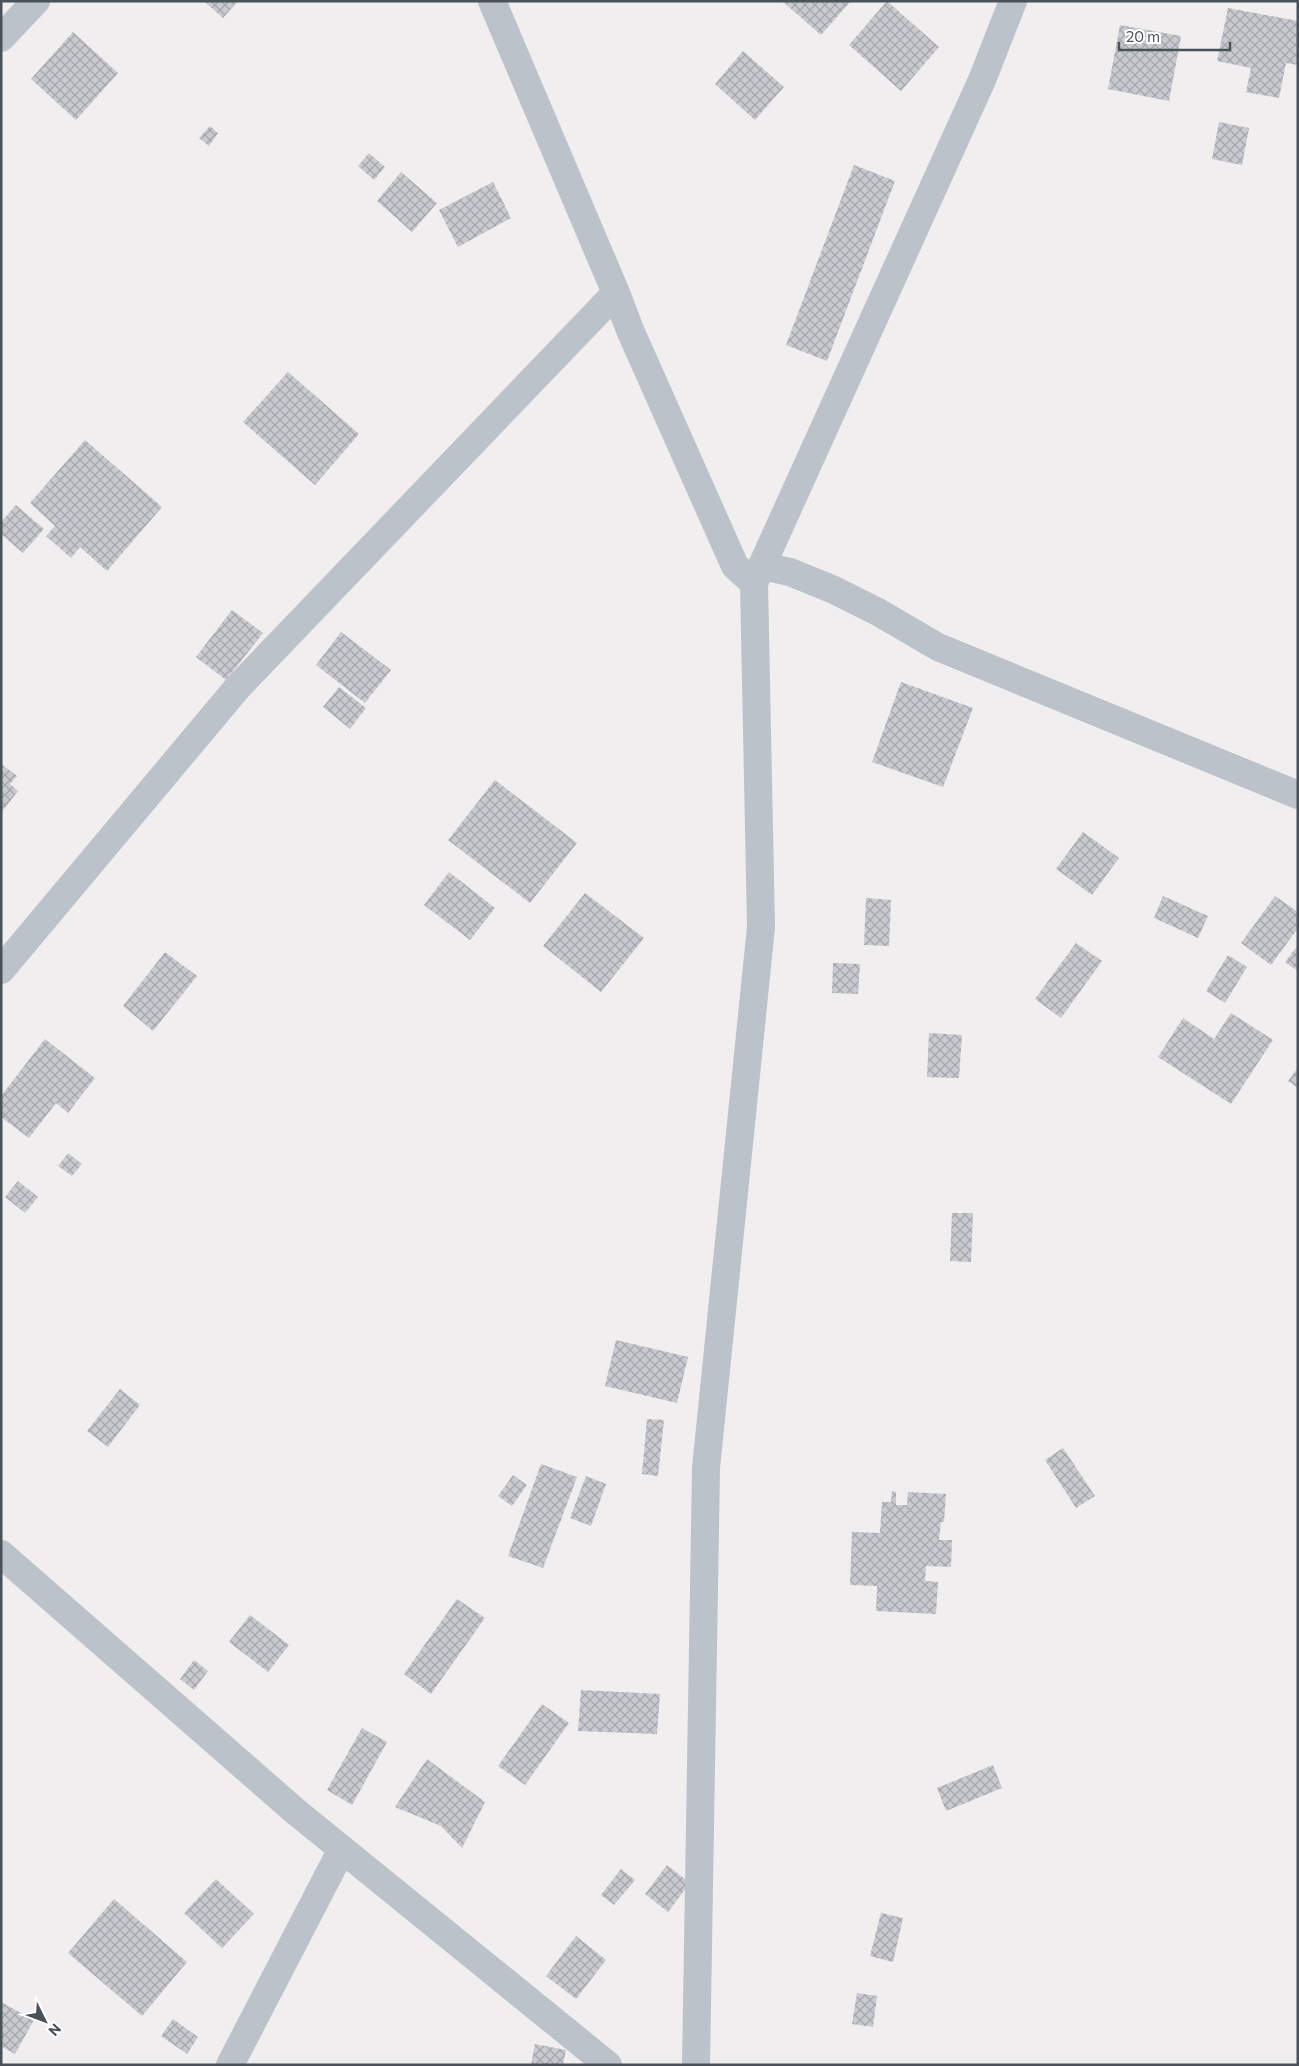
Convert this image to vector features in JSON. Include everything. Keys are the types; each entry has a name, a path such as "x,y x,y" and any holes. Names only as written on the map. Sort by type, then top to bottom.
{"street":[{"path":"1,38 36,1"},
{"path":"492,1 630,330 734,566 758,574 790,572 834,590 878,612 938,647 1298,795"},
{"path":"696,2065 706,1468 761,927 758,574 982,80 1013,1"},
{"path":"1,970 238,687 616,293"},
{"path":"1,1554 295,1812 608,2065"},
{"path":"230,2065 342,1849"}],"building":[{"path":"204,1 238,1 223,18"},
{"path":"782,1 851,1 821,35"},
{"path":"887,1 939,47 901,91 849,45"},
{"path":"1228,8 1298,21 1298,65 1286,63 1279,98 1246,92 1251,68 1217,61"},
{"path":"1120,25 1181,36 1169,101 1108,89"},
{"path":"73,32 118,73 76,120 31,79"},
{"path":"743,51 784,87 755,120 715,84"},
{"path":"1219,122 1249,128 1242,165 1212,159"},
{"path":"210,126 218,133 209,146 199,138"},
{"path":"369,153 385,167 374,180 358,166"},
{"path":"854,165 895,181 827,361 786,345"},
{"path":"401,172 437,203 412,232 377,201"},
{"path":"493,182 511,218 458,247 439,210"},
{"path":"288,372 359,434 315,485 243,422"},
{"path":"85,440 162,507 107,571 80,547 71,558 46,536 55,526 30,503"},
{"path":"16,505 44,529 23,553 1,534 1,522"},
{"path":"232,610 263,633 226,680 196,657"},
{"path":"341,632 391,670 365,703 316,665"},
{"path":"901,682 973,708 943,787 872,762"},
{"path":"339,687 366,708 350,729 323,707"},
{"path":"1,764 17,776 10,784 18,791 1,813"},
{"path":"495,780 577,843 530,903 448,840"},
{"path":"1083,832 1119,858 1092,895 1056,869"},
{"path":"449,872 495,908 470,940 424,905"},
{"path":"585,893 644,938 601,992 543,946"},
{"path":"1163,896 1208,916 1198,938 1154,918"},
{"path":"1275,896 1298,912 1298,928 1271,965 1241,943"},
{"path":"866,898 891,900 889,946 864,945"},
{"path":"1076,943 1102,961 1061,1018 1035,999"},
{"path":"1298,945 1298,971 1285,962"},
{"path":"165,952 197,976 153,1031 123,1006"},
{"path":"1228,955 1247,967 1225,1003 1206,991"},
{"path":"833,963 860,964 858,994 832,993"},
{"path":"1231,1013 1273,1040 1231,1104 1158,1057 1183,1018 1214,1039"},
{"path":"929,1033 962,1035 959,1078 927,1077"},
{"path":"45,1039 95,1078 68,1113 56,1103 29,1138 1,1117 1,1096"},
{"path":"1298,1067 1298,1088 1288,1081"},
{"path":"68,1153 82,1164 72,1176 58,1166"},
{"path":"18,1181 38,1197 25,1213 5,1197"},
{"path":"952,1213 973,1213 971,1262 950,1261"},
{"path":"616,1340 688,1357 677,1403 605,1386"},
{"path":"120,1389 140,1405 108,1447 87,1431"},
{"path":"647,1419 664,1420 658,1476 642,1474"},
{"path":"1063,1448 1095,1496 1076,1508 1045,1460"},
{"path":"541,1464 577,1477 543,1568 508,1556"},
{"path":"513,1475 527,1485 512,1506 498,1496"},
{"path":"586,1476 606,1484 591,1526 570,1518"},
{"path":"892,1491 896,1492 896,1505 907,1505 908,1492 946,1494 944,1522 941,1522 939,1540 952,1540 951,1567 926,1566 925,1581 938,1582 936,1614 876,1611 877,1586 850,1585 852,1532 880,1533 882,1502 891,1502"},
{"path":"457,1599 485,1618 431,1694 404,1674"},
{"path":"250,1615 289,1645 268,1672 229,1642"},
{"path":"194,1660 208,1671 194,1690 180,1679"},
{"path":"581,1690 660,1694 657,1734 578,1731"},
{"path":"542,1704 569,1723 525,1785 498,1766"},
{"path":"362,1728 387,1742 352,1805 327,1790"},
{"path":"427,1759 485,1802 462,1848 441,1826 395,1807"},
{"path":"993,1765 1002,1788 946,1811 937,1788"},
{"path":"667,1865 690,1883 668,1912 645,1894"},
{"path":"621,1869 635,1880 614,1905 601,1895"},
{"path":"216,1879 254,1914 222,1948 184,1913"},
{"path":"114,1899 187,1962 142,2016 68,1953"},
{"path":"881,1913 903,1918 893,1962 870,1956"},
{"path":"576,1936 606,1960 576,1999 546,1976"},
{"path":"857,1993 877,1996 873,2027 852,2024"},
{"path":"1,2002 34,2020 15,2054 1,2046"},
{"path":"173,2019 198,2037 187,2054 161,2036"},
{"path":"535,2044 566,2050 563,2065 531,2065"}]}
